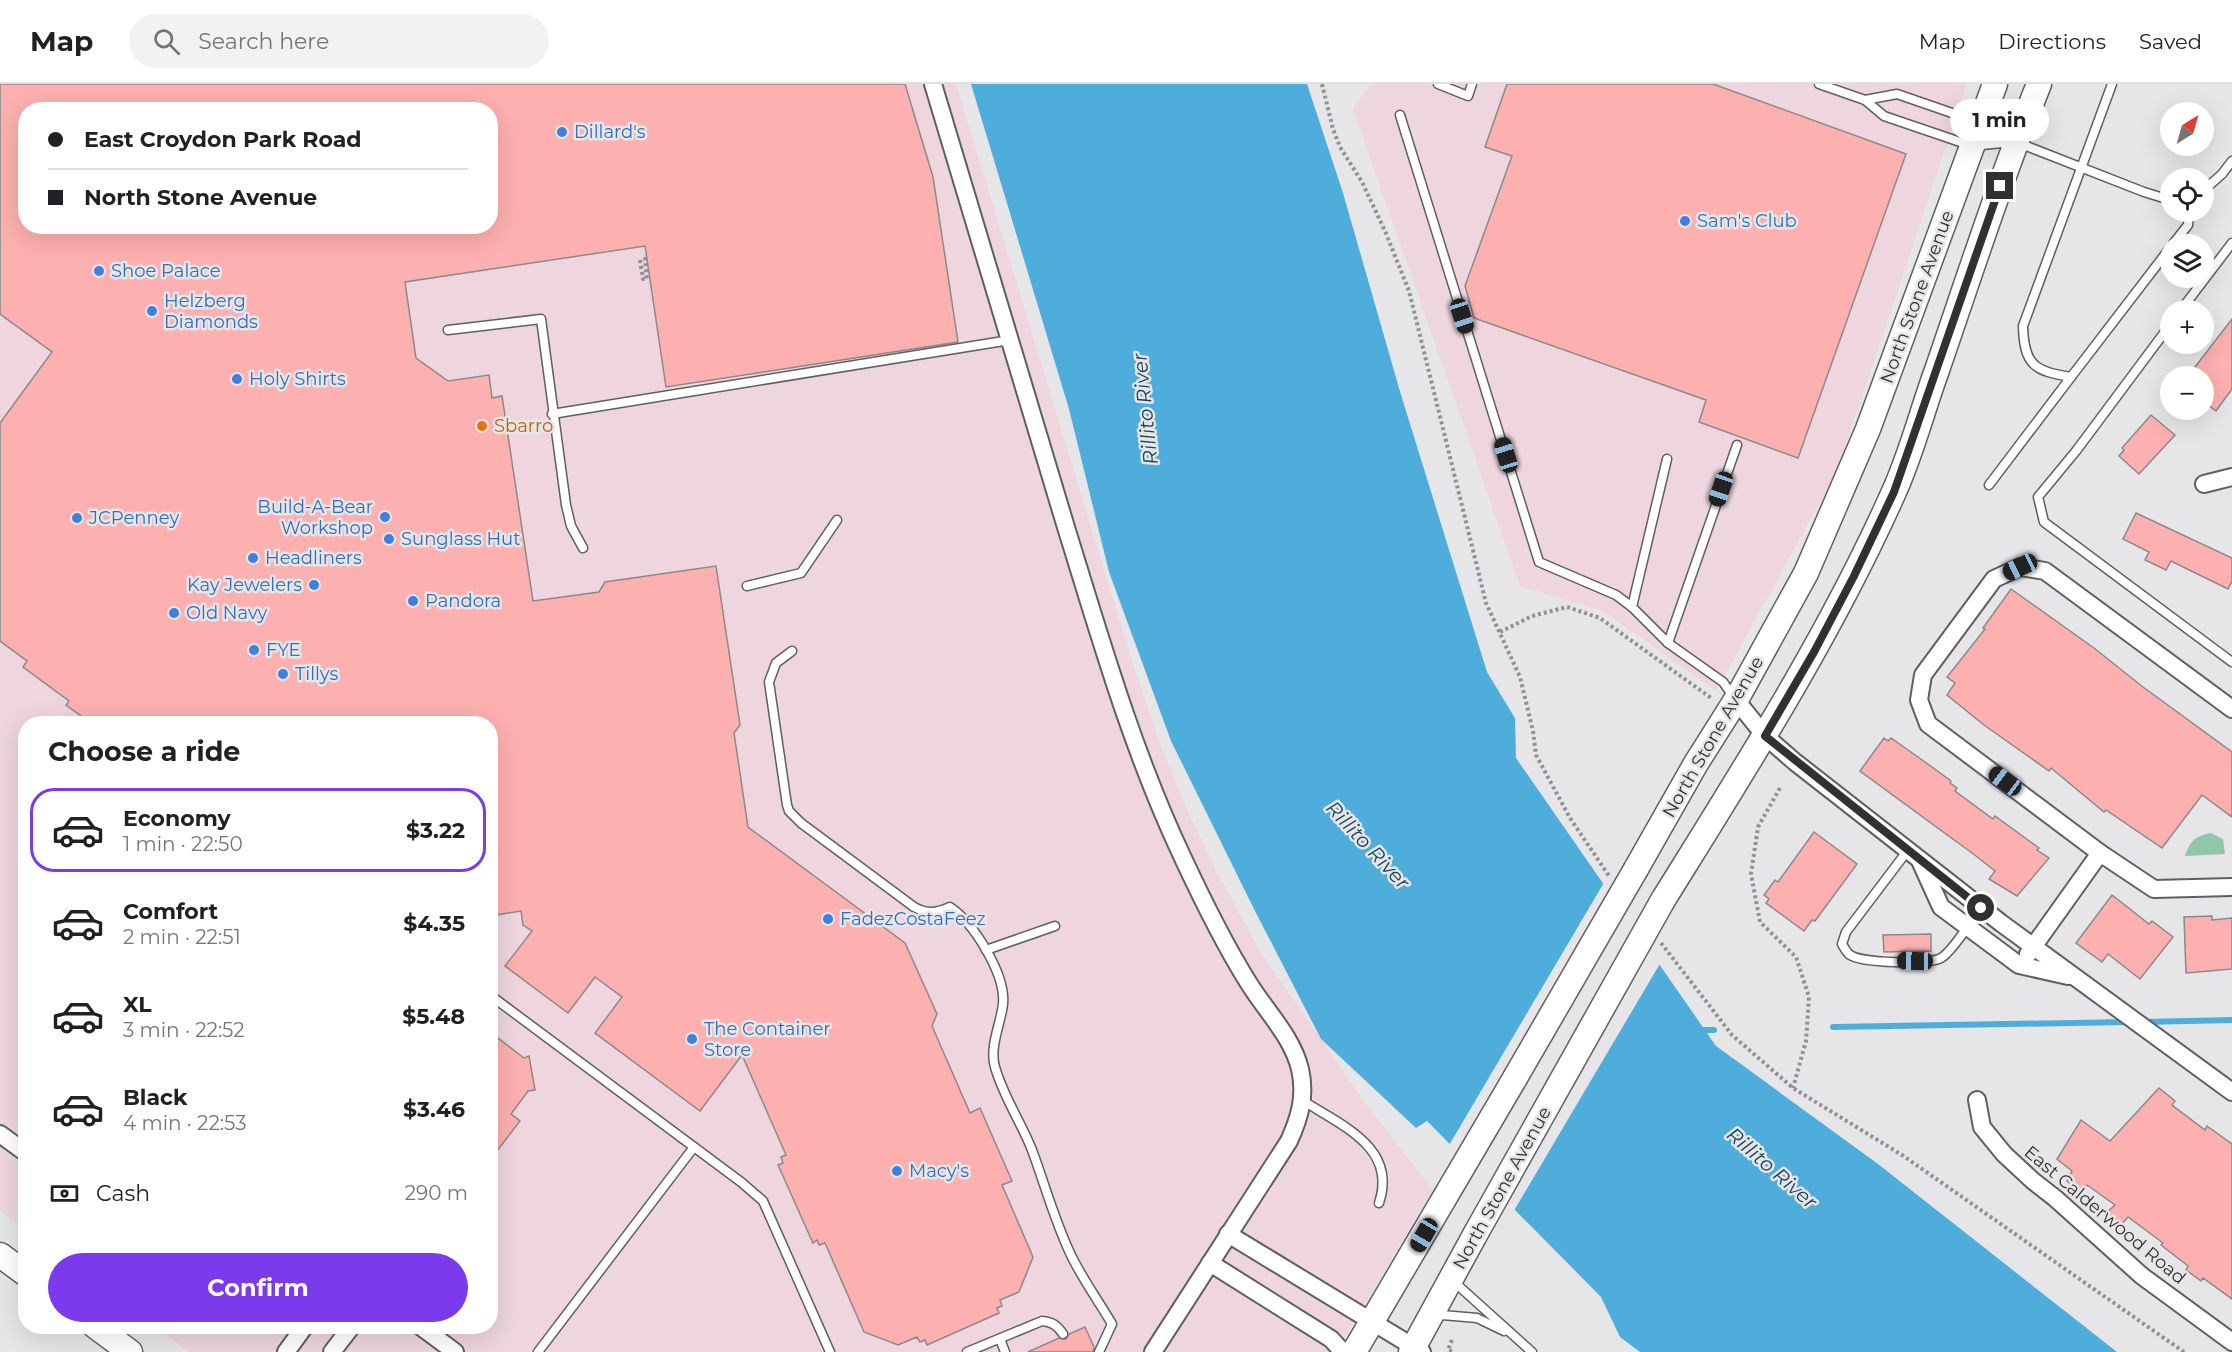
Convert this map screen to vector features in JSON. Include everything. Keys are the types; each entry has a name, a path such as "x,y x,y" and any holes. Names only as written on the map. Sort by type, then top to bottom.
{"main road":[{"name":"North Stone Avenue","path":"1354,1352 1695,765 1736,700 1806,573 1868,429 1995,84"},
{"name":"North Stone Avenue","path":"1416,1350 1428,1322 1476,1233 1663,900 1765,736 1814,652 1854,576 1894,492 2016,142 2039,84"},
{"path":"0,1255 18,1268"},
{"path":"106,1334 130,1352"}],"street":[{"path":"933,84 1106,657 1142,762 1183,858 1224,940 1247,981 1293,1049 1301,1073 1302,1101 1298,1122 1289,1140 1153,1352"},
{"path":"2204,484 2232,476 2232,466"},
{"path":"2232,709 2045,571 2020,567 1994,579 1923,675 1919,700 1928,723 2100,853 2154,889 2232,886"},
{"path":"1736,700 1765,736 1981,908 2232,1092"},
{"path":"2019,965 2100,853"},
{"path":"1914,855 1941,907 1967,927 2019,965 2075,978"},
{"name":"East Calderwood Road","path":"1977,1100 1982,1127 2004,1154 2142,1276 2232,1342"},
{"path":"0,1134 18,1147"},
{"path":"1228,1234 1416,1350"},
{"path":"1210,1263 1331,1339 1343,1352"},
{"path":"286,1352 299,1334"},
{"path":"332,1352 346,1334"},
{"path":"431,1334 455,1352"}],"lane":[{"path":"1438,84 1468,96 1472,84"},
{"path":"1820,84 1865,100 1884,116 1972,146 2016,142"},
{"path":"2071,377 2044,373 2029,360 2023,342 2023,326 2112,84"},
{"path":"1865,100 1897,94 1981,123 2016,142 2160,197"},
{"path":"1400,115 1539,562 1616,595 1632,607 1668,643 1723,682 1736,700"},
{"path":"2214,181 2232,161"},
{"path":"2189,300 2232,243"},
{"path":"1989,485 2160,261"},
{"path":"448,330 541,318 552,414 566,505 571,526 583,548"},
{"path":"2160,338 2076,451 2038,497 2044,522 2232,662"},
{"path":"552,414 1010,340"},
{"path":"1668,643 1737,445"},
{"path":"1632,607 1667,459"},
{"path":"747,586 801,573 837,520"},
{"path":"792,651 776,663 769,682 785,798 789,811 801,823 919,910 933,913 950,907 956,910 986,950 1000,979 1003,991 1002,1013 994,1052 995,1068 1032,1150 1048,1200 1071,1254 1112,1324 1099,1352"},
{"path":"1914,855 1846,932 1842,944 1848,954 1861,960 1932,961 1943,957 1981,908"},
{"path":"986,950 1055,926"},
{"path":"498,1000 763,1201 830,1352"},
{"path":"1302,1101 1359,1137 1375,1154 1383,1173 1384,1183 1379,1203"},
{"path":"538,1352 694,1147"},
{"path":"1451,1279 1532,1352"},
{"path":"1428,1322 1442,1315 1478,1318 1512,1335"},
{"path":"967,1352 1042,1321 1050,1322 1058,1327 1062,1334"},
{"path":"1000,1339 1005,1352"},
{"path":"1521,1342 1525,1352"}],"path":[{"path":"640,260 643,279 647,279 645,259 649,258"},
{"path":"1500,632 1532,616 1567,607 1600,618 1710,698"},
{"path":"1780,788 1758,827 1751,874 1760,922 1796,957 1809,997 1806,1041 1793,1088"},
{"path":"1452,1340 1447,1349 1454,1352"}],"shaded area":[{"path":"0,84 956,84 1134,668 1183,801 1215,868 1260,952 1368,1107 1433,1190 1336,1352 189,1352 165,1334 498,1334 498,716 18,716 18,1224 0,1210"},
{"path":"1371,84 1967,84 1837,471 1716,691 1603,611 1520,586 1353,109"}],"green space":[{"path":"2211,833 2223,839 2225,854 2185,856 2194,840"}],"water":[{"name":"Rillito River","path":"971,84 1307,84 1343,193 1401,395 1487,672 1515,718 1516,758 1716,1046 1878,1164 2117,1352 1640,1352 1620,1337 1601,1297 1427,1121 1416,1128 1321,1039 1171,741 1109,572 1069,409"}],"pier":[{"path":"1605,881 1661,962 1512,1214 1448,1147"}],"building":[{"path":"0,84 905,84 933,177 958,342 666,387 645,246 405,282 416,358 448,381 489,375 492,398 502,396 533,601 599,592 605,582 716,566 740,725 734,733 748,827 905,943 937,1014 932,1026 970,1113 980,1108 1012,1181 1002,1185 1033,1257 1019,1292 1000,1300 1002,1306 997,1308 999,1313 927,1345 925,1340 920,1342 917,1337 898,1345 864,1332 825,1243 819,1245 817,1240 813,1243 778,1165 783,1163 781,1157 786,1155 742,1055 700,1111 595,1033 622,997 595,977 568,1013 505,966 532,931 523,925 521,911 498,915 498,716 81,716 66,705 69,701 23,667 27,661 0,641 0,423 52,352 0,314"},
{"name":"Sam's Club","path":"1507,84 1713,84 1906,154 1798,458 1699,422 1706,400 1474,318 1465,286 1512,156 1485,147"},
{"path":"2232,319 2232,389 2216,411 2214,410 2214,366 2196,366 2205,354 2214,354 2214,342"},
{"path":"2151,415 2175,435 2139,474 2119,456 2124,450 2122,448"},
{"path":"2136,513 2232,558 2232,581 2228,589 2171,561 2166,570 2145,560 2149,552 2123,539"},
{"path":"2011,589 2232,752 2232,817 2202,795 2162,848 2106,810 2104,812 2051,768 2049,771 1984,725 1947,695 1955,683 1947,677 1985,629 1983,628"},
{"path":"1884,738 1888,741 1891,738 1925,762 1951,781 1950,783 1957,788 1955,791 1993,819 1995,816 2049,858 2017,896 1989,879 1995,871 1860,771"},
{"path":"1814,832 1857,864 1815,921 1812,920 1804,931 1766,903 1769,899 1764,895 1775,880 1778,882"},
{"path":"2112,895 2149,924 2152,921 2173,937 2140,979 2108,954 2102,962 2076,943"},
{"path":"2212,916 2212,920 2232,918 2232,969 2186,973 2184,917"},
{"path":"1931,934 1931,951 1884,952 1883,935"},
{"path":"498,1038 524,1058 529,1056 535,1090 528,1091 511,1114 520,1121 498,1150"},
{"path":"2159,1088 2175,1101 2172,1105 2205,1130 2207,1126 2232,1144 2232,1299 2203,1278 2201,1281 2186,1270 2188,1266 2161,1245 2163,1243 2128,1217 2121,1225 2105,1214 2115,1205 2087,1185 2082,1193 2067,1181 2072,1171 2057,1159 2081,1120 2110,1141"},
{"path":"1085,1327 1094,1347 1093,1352 1028,1352 1059,1338 1066,1339 1069,1334"}],"waterway":[{"path":"2143,1022 2232,1020"},
{"path":"1833,1027 2129,1022"},
{"path":"1697,1030 1714,1030"}],"place":[{"name":"Dillard's","path":"562,132"},
{"name":"Sam's Club","path":"1685,221"},
{"name":"Shoe Palace","path":"99,271"},
{"name":"Helzberg Diamonds","path":"152,311"},
{"name":"Holy Shirts","path":"237,379"},
{"name":"Sbarro","path":"482,426"},
{"name":"Build-A-Bear Workshop","path":"385,517"},
{"name":"JCPenney","path":"77,518"},
{"name":"Sunglass Hut","path":"389,539"},
{"name":"Headliners","path":"253,558"},
{"name":"Kay Jewelers","path":"314,585"},
{"name":"Pandora","path":"413,601"},
{"name":"Old Navy","path":"174,613"},
{"name":"FYE","path":"254,650"},
{"name":"Tillys","path":"283,674"},
{"name":"FadezCostaFeez","path":"828,919"},
{"name":"The Container Store","path":"692,1039"},
{"name":"Macy's","path":"897,1171"}],"route":[{"path":"1981,908 1765,736 1814,652 1894,492 2000,186"}]}
